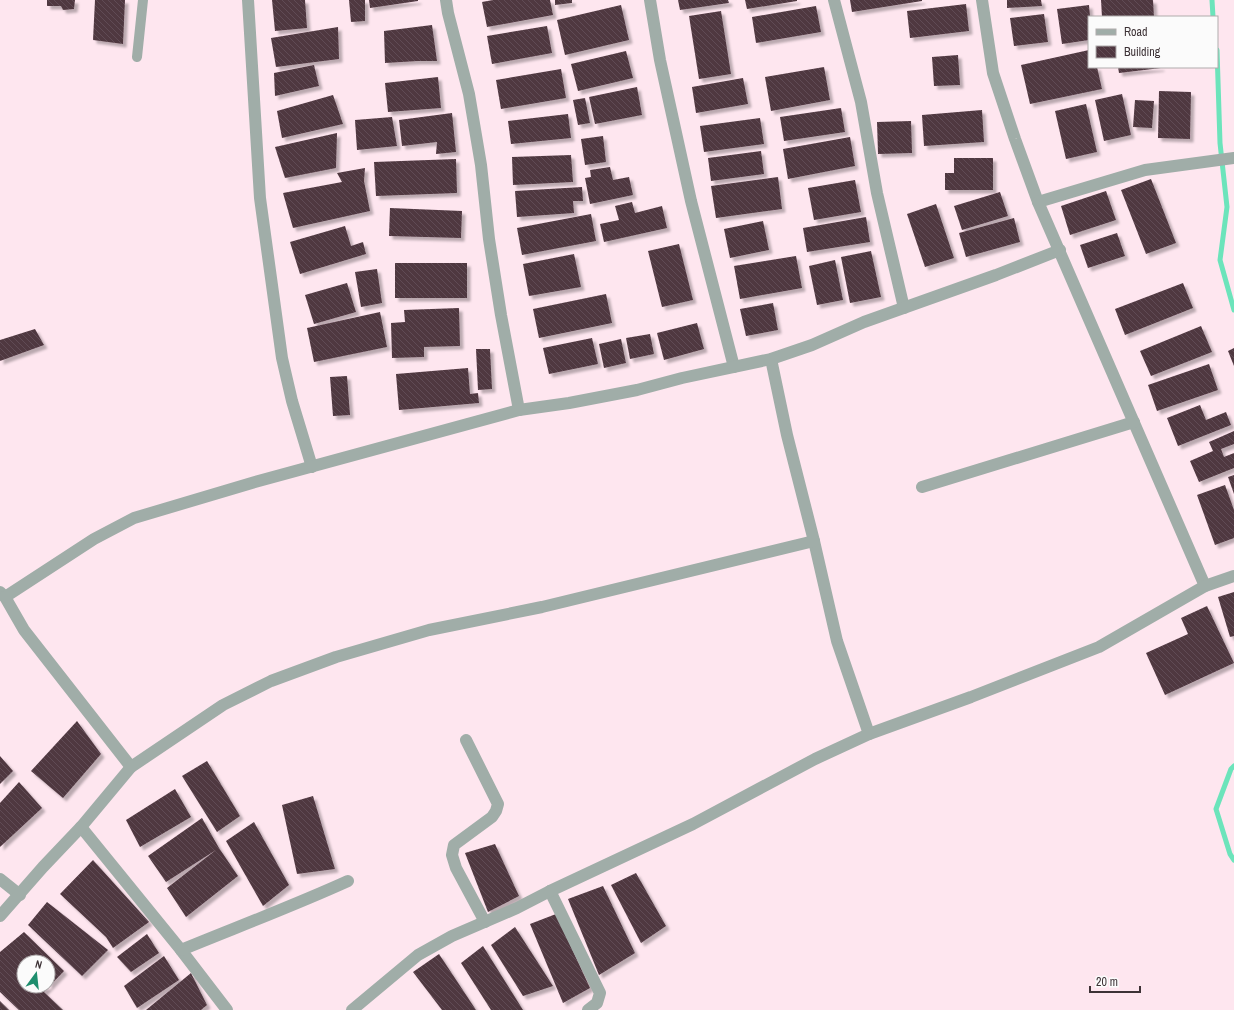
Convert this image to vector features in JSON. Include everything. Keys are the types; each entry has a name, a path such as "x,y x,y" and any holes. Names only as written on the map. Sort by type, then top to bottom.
{"street":[{"path":"248,0 260,198 282,358 292,401 312,467"},
{"path":"446,0 469,94 482,165 489,239 498,300 519,410"},
{"path":"650,0 660,60 691,201 734,367"},
{"path":"834,0 861,102 877,193 904,308"},
{"path":"982,0 993,73 1015,140 1038,202 1205,586"},
{"path":"1038,202 1145,170 1234,158"},
{"path":"132,767 24,630 2,595 94,539 134,518 255,482 519,410 569,403 637,390 682,378 771,359 812,345 864,322 1060,250"},
{"path":"771,359 787,434 837,641 869,734"},
{"path":"922,487 1134,422"},
{"path":"0,916 81,827 132,767 224,705 271,682 336,657 429,630 542,607 814,541"},
{"path":"352,1010 418,955 452,936 517,908 550,890 693,824 815,759 869,734 971,697 1099,647 1205,586 1234,576"},
{"path":"466,740 498,804 492,817 454,845 452,855 456,868 485,922"},
{"path":"81,827 181,950 227,1010"},
{"path":"0,879 20,895"},
{"path":"181,950 263,916 305,901 348,881"},
{"path":"550,890 600,993 597,1003 588,1010"}],"lane":[{"path":"136,57 143,0"}],"building":[{"path":"47,0 75,0 74,9 63,10 61,6 47,6"},
{"path":"95,0 125,0 123,44 93,40"},
{"path":"272,0 305,0 307,28 275,31"},
{"path":"349,0 365,0 365,21 351,22"},
{"path":"369,0 418,0 418,1 370,8"},
{"path":"493,0 550,0 553,15 487,27 482,2"},
{"path":"555,0 572,0 572,3 555,5"},
{"path":"678,0 728,0 729,3 680,10"},
{"path":"745,0 797,0 797,1 747,9"},
{"path":"850,0 922,0 922,1 852,12"},
{"path":"1007,0 1041,0 1042,6 1007,8"},
{"path":"1101,0 1153,0 1154,16 1102,16"},
{"path":"966,4 969,31 910,38 907,11"},
{"path":"621,5 629,40 565,55 557,20"},
{"path":"1089,5 1090,16 1088,16 1088,40 1062,44 1057,9"},
{"path":"816,6 821,32 756,43 752,17"},
{"path":"721,11 731,74 699,79 689,16"},
{"path":"1044,14 1048,42 1014,46 1010,18"},
{"path":"432,25 437,61 385,63 384,31"},
{"path":"547,26 552,53 492,64 487,36"},
{"path":"338,27 339,59 276,67 271,38"},
{"path":"1088,50 1088,68 1097,68 1102,89 1030,104 1021,65"},
{"path":"626,51 633,78 578,91 571,64"},
{"path":"958,55 960,85 934,86 932,57"},
{"path":"314,65 319,86 275,96 274,73"},
{"path":"824,67 830,100 771,111 765,77"},
{"path":"1118,68 1161,68 1119,73"},
{"path":"561,69 566,98 501,109 496,80"},
{"path":"438,77 441,108 388,112 385,83"},
{"path":"743,78 748,104 696,113 692,87"},
{"path":"637,87 642,115 595,124 589,97"},
{"path":"1159,91 1191,92 1190,139 1158,138"},
{"path":"1122,94 1131,135 1104,141 1095,100"},
{"path":"333,95 343,124 282,138 277,111"},
{"path":"585,98 590,123 578,125 573,100"},
{"path":"1135,100 1154,101 1152,128 1133,127"},
{"path":"1086,104 1097,152 1066,159 1055,111"},
{"path":"841,108 845,132 784,141 780,117"},
{"path":"982,110 984,142 924,146 922,115"},
{"path":"452,113 456,152 436,154 437,142 402,146 399,120"},
{"path":"568,114 571,138 511,144 508,121"},
{"path":"392,117 397,146 357,150 355,120"},
{"path":"760,118 764,144 704,152 700,126"},
{"path":"911,121 912,153 878,154 877,122"},
{"path":"337,133 336,168 285,178 275,147"},
{"path":"603,136 606,162 585,165 581,139"},
{"path":"850,137 855,166 788,179 783,149"},
{"path":"761,151 764,174 711,181 708,158"},
{"path":"571,155 573,182 513,185 512,157"},
{"path":"954,158 993,158 993,190 945,190 945,173 954,173"},
{"path":"456,159 457,193 376,196 374,162"},
{"path":"610,167 613,180 629,177 633,195 590,204 585,178 591,177 590,170"},
{"path":"365,168 364,181 370,211 293,228 283,193 342,182 337,173"},
{"path":"778,177 782,209 716,218 711,186"},
{"path":"1151,179 1176,243 1146,254 1121,190"},
{"path":"855,180 861,212 814,220 808,188"},
{"path":"582,187 583,201 573,201 574,213 517,217 515,191"},
{"path":"1106,191 1116,220 1070,235 1061,206"},
{"path":"1000,192 1008,216 962,230 954,206"},
{"path":"632,202 635,213 662,206 667,228 604,242 600,224 619,220 615,206"},
{"path":"936,204 954,258 925,267 907,214"},
{"path":"390,208 462,211 461,238 389,236"},
{"path":"591,214 596,241 522,255 517,228"},
{"path":"866,217 870,242 807,252 803,228"},
{"path":"1014,218 1020,242 966,257 959,233"},
{"path":"763,221 769,250 730,258 724,229"},
{"path":"345,226 351,246 363,242 366,254 300,274 290,242"},
{"path":"1117,233 1125,256 1088,268 1080,245"},
{"path":"679,244 693,300 662,307 648,251"},
{"path":"871,251 881,297 850,303 841,257"},
{"path":"574,254 581,287 529,296 523,264"},
{"path":"796,256 802,288 740,299 734,266"},
{"path":"835,260 843,300 817,305 809,266"},
{"path":"395,263 467,263 467,298 395,298"},
{"path":"377,269 382,303 361,307 355,272"},
{"path":"347,283 356,312 314,324 305,295"},
{"path":"1183,283 1193,308 1125,335 1115,309"},
{"path":"606,294 612,323 539,338 533,309"},
{"path":"773,303 778,330 746,336 740,309"},
{"path":"459,308 460,346 424,347 424,357 392,358 391,323 405,322 404,310"},
{"path":"380,312 387,347 314,362 307,328"},
{"path":"697,323 704,349 664,360 657,333"},
{"path":"1201,326 1212,352 1151,376 1140,351"},
{"path":"35,329 44,345 0,361 0,340"},
{"path":"650,334 654,354 630,359 626,338"},
{"path":"592,338 598,364 549,374 543,348"},
{"path":"621,339 626,363 604,368 599,344"},
{"path":"1234,348 1234,366 1228,351"},
{"path":"476,349 490,349 492,389 478,390"},
{"path":"1209,364 1218,390 1157,411 1148,385"},
{"path":"468,368 470,394 478,393 479,403 399,410 396,374"},
{"path":"347,376 350,415 333,416 330,377"},
{"path":"1200,405 1206,420 1226,412 1231,425 1178,446 1167,418"},
{"path":"1234,431 1234,444 1221,449 1224,457 1234,453 1234,468 1199,482 1190,461 1213,451 1209,442"},
{"path":"1234,475 1234,494 1228,477"},
{"path":"1225,485 1234,510 1234,538 1215,545 1197,495"},
{"path":"1234,592 1234,636 1230,637 1218,597"},
{"path":"1207,606 1234,663 1165,695 1146,653 1188,634 1181,618"},
{"path":"77,721 101,754 63,798 31,771"},
{"path":"0,756 13,771 0,784"},
{"path":"207,761 240,816 217,832 182,776"},
{"path":"19,782 42,808 0,847 0,803"},
{"path":"175,789 191,817 140,847 126,820"},
{"path":"313,796 335,869 297,874 282,805"},
{"path":"202,818 219,848 238,876 186,917 167,888 216,850 166,882 148,856"},
{"path":"254,822 289,885 263,906 226,841"},
{"path":"495,844 519,896 488,912 465,853"},
{"path":"93,860 149,922 113,948 106,937 60,894"},
{"path":"636,873 666,926 641,943 611,885"},
{"path":"603,886 635,953 599,975 568,899"},
{"path":"47,902 108,950 82,976 28,925"},
{"path":"556,914 590,988 563,1003 530,924"},
{"path":"515,927 553,986 523,996 491,945"},
{"path":"24,932 47,954 16,954 16,994 46,994 63,1010 19,1010 0,992 0,952"},
{"path":"147,934 159,953 131,972 117,957"},
{"path":"483,946 523,1010 491,1010 461,963"},
{"path":"439,954 476,1010 442,1010 413,972"},
{"path":"164,956 179,980 137,1008 124,986"},
{"path":"56,963 64,971 56,979"},
{"path":"191,973 207,1005 201,1010 146,1010"},
{"path":"0,1001 9,1010 0,1010"}],"waterway":[{"path":"1212,0 1213,16"},
{"path":"1218,68 1220,143 1227,207 1220,260 1234,310"},
{"path":"1234,766 1231,769 1216,809 1230,854 1234,860"}]}
